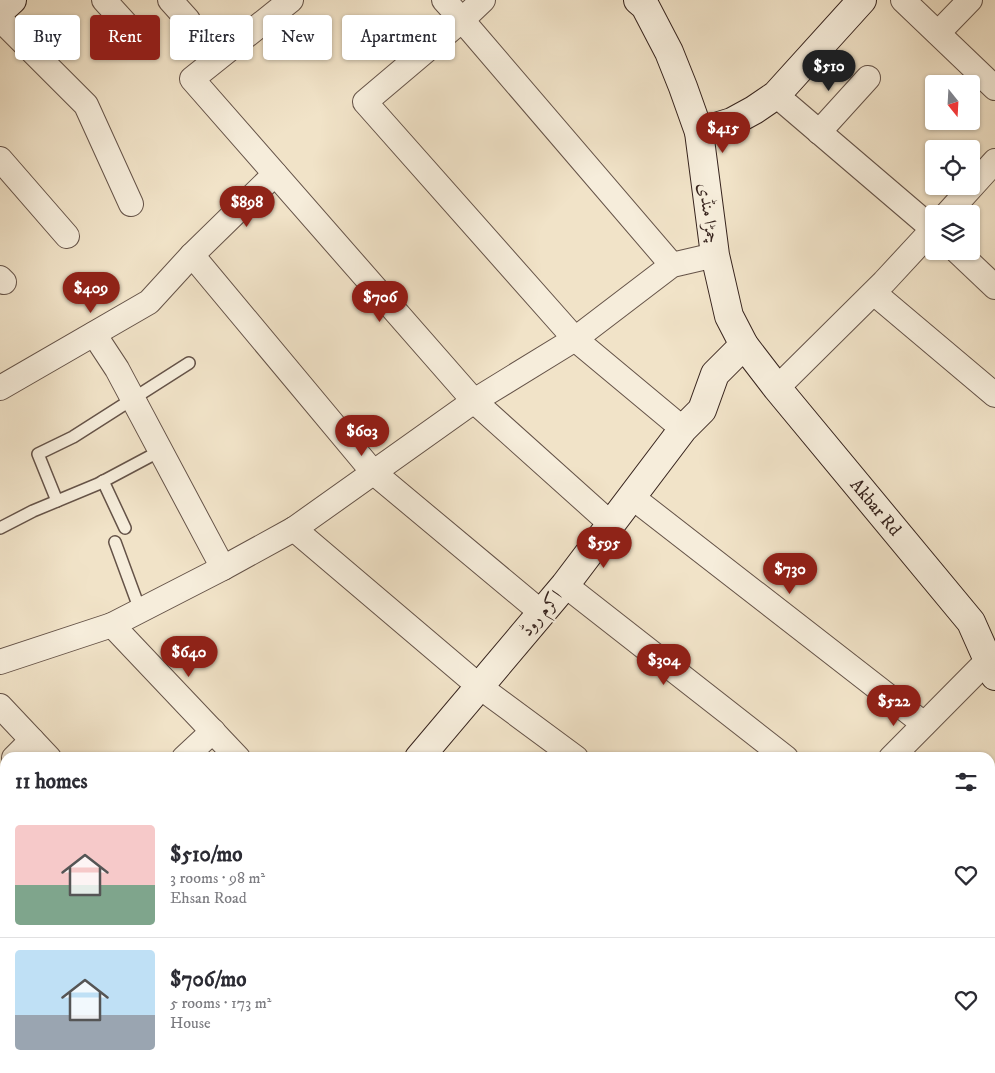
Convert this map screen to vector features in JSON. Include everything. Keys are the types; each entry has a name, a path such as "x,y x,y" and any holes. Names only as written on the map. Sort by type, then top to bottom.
{"main road":[{"path":"0,11 12,0"},
{"name":"چمڑا منڈی","path":"638,0 645,6 669,52 698,132 715,255 729,316 744,345"},
{"path":"698,132 732,122 776,95 862,0"},
{"name":"Akbar Rd","path":"744,345 777,388 972,622 992,668"},
{"name":"اکرم روڈ","path":"424,752 565,585 683,430 702,410 715,374 744,345"}],"street":[{"path":"104,0 118,15"},
{"path":"170,0 184,15"},
{"path":"291,0 192,79 474,401 611,524"},
{"path":"444,0 672,265"},
{"path":"483,0 365,102 575,339 683,430"},
{"path":"903,0 995,88"},
{"path":"938,34 970,0"},
{"path":"0,19 86,105 131,204"},
{"path":"819,132 868,78"},
{"path":"776,95 819,132 925,216"},
{"path":"0,158 67,236"},
{"path":"955,205 995,161"},
{"path":"0,388 149,302 192,255 275,174"},
{"path":"777,388 874,293 925,238"},
{"path":"192,255 373,472 542,613"},
{"path":"0,662 112,625 294,529 474,401 575,339 672,265 715,255"},
{"path":"966,260 995,287"},
{"path":"874,293 995,395"},
{"path":"94,334 117,369 223,568"},
{"path":"632,497 924,724"},
{"path":"294,529 480,686 568,752"},
{"path":"565,585 778,752"},
{"path":"112,625 232,752"},
{"path":"897,752 924,724 992,668"},
{"path":"0,706 43,752"},
{"path":"190,752 213,731"},
{"path":"20,752 32,740"}],"lane":[{"path":"56,501 38,454 73,437 189,363"},
{"path":"0,528 33,511 103,481 160,451"},
{"path":"103,481 125,528"},
{"path":"115,542 140,610"}]}
